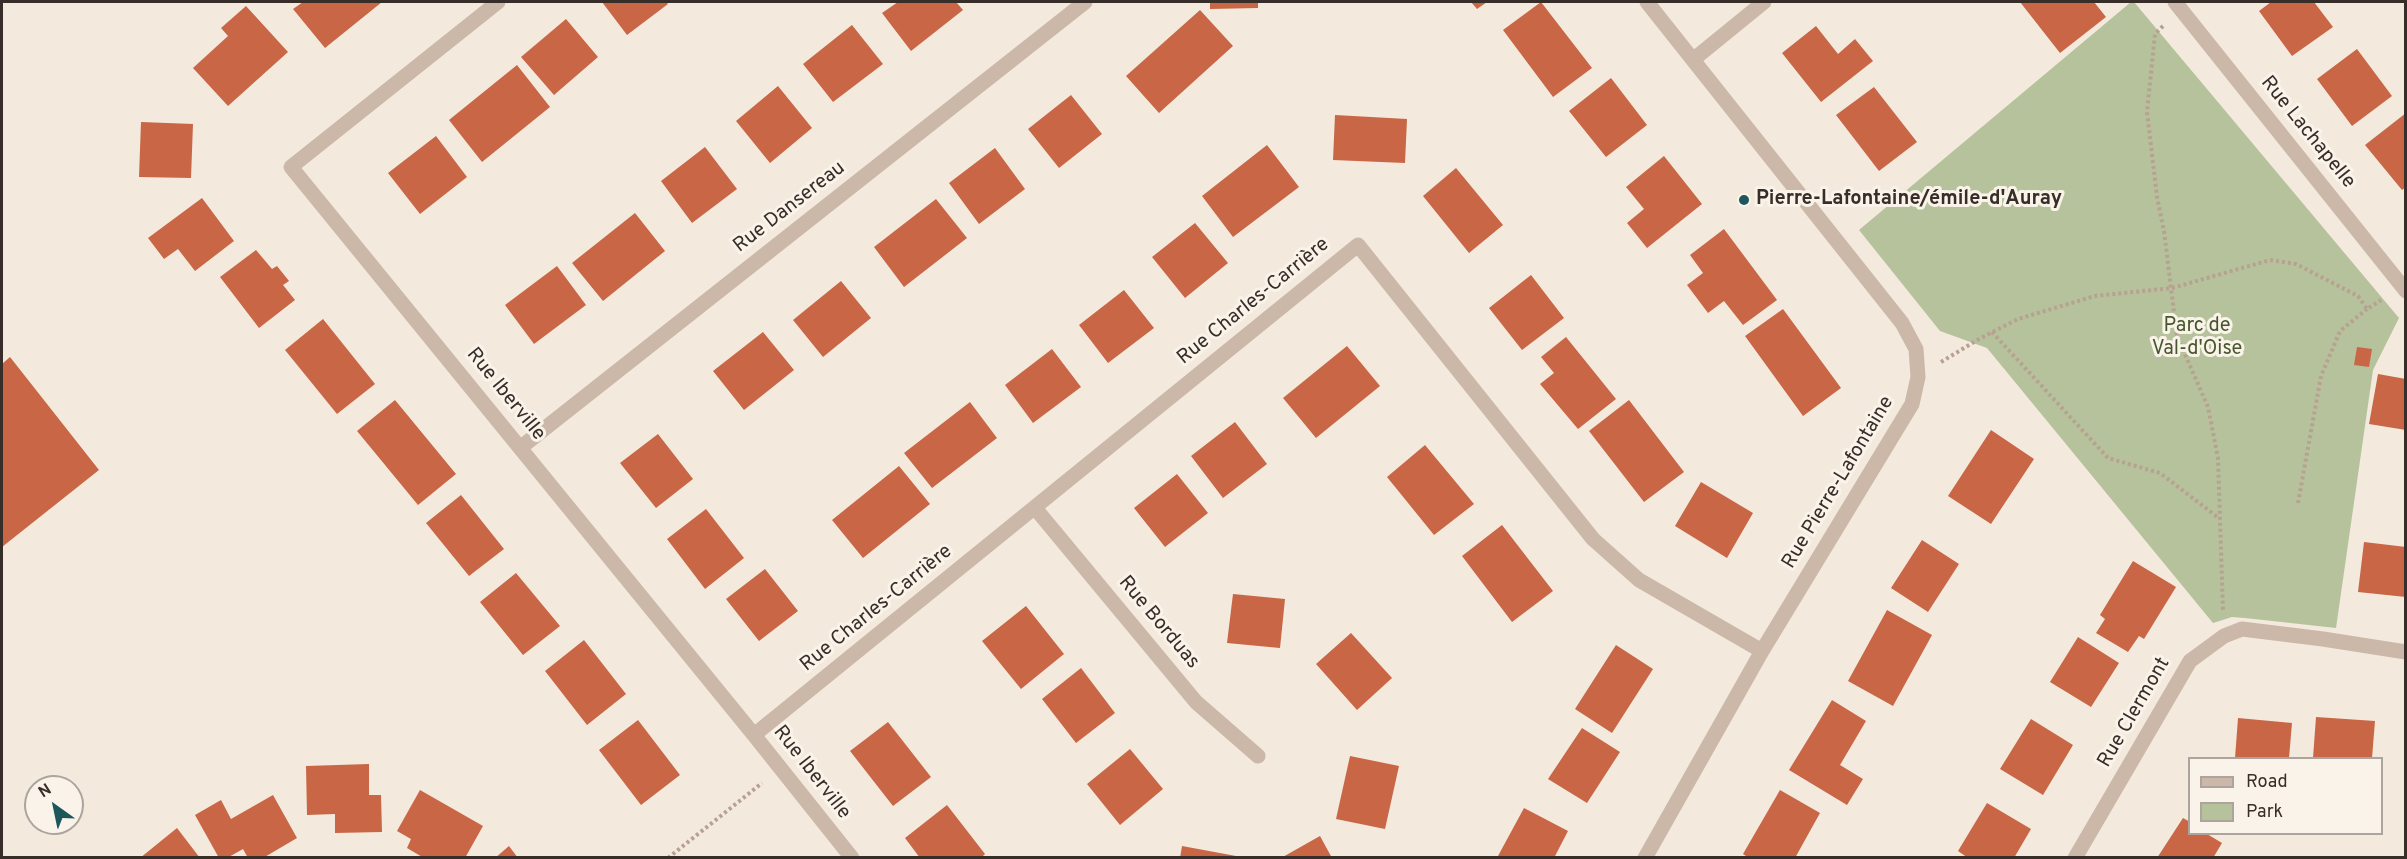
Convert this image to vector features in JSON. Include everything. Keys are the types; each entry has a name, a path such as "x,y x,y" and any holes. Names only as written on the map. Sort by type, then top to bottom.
{"street":[{"name":"Rue Iberville","path":"498,2 291,167 852,858"},
{"name":"Rue Dansereau","path":"520,447 1085,2"},
{"name":"Rue Pierre-Lafontaine","path":"1645,858 1762,651 1912,404 1918,377 1916,349 1902,323 1647,2"},
{"path":"1694,59 1764,2"},
{"name":"Rue Lachapelle","path":"2178,5 2404,289"},
{"name":"Rue Charles-Carrière","path":"754,735 1358,245 1593,539 1639,580 1762,651"},
{"name":"Rue Borduas","path":"1035,508 1196,702 1258,756"},
{"name":"Rue Clermont","path":"2075,858 2190,661 2224,636 2242,629 2406,652"}],"path":[{"path":"2178,5 2155,33 2147,112 2177,336 2208,407 2218,458 2224,636"},
{"path":"1918,377 2018,319 2095,296 2172,288 2270,260 2296,264 2348,290 2358,296 2367,309"},
{"path":"2298,503 2321,376 2340,331 2367,309 2404,289"},
{"path":"1992,332 2108,458 2160,473 2221,520"},
{"path":"668,858 781,768"}],"green space":[{"name":"Parc de Val-d'Oise","path":"2131,2 2134,2 2399,318 2373,370 2336,628 2232,617 2213,623 1987,348 1940,331 1859,230"}],"building":[{"path":"303,2 382,2 325,48 293,9"},
{"path":"602,2 666,2 668,4 627,35"},
{"path":"898,2 956,2 963,10 911,51 882,13"},
{"path":"1210,2 1258,2 1258,8 1210,9"},
{"path":"1471,2 1487,2 1477,9"},
{"path":"1541,2 1592,68 1553,97 1503,30"},
{"path":"2020,2 2094,2 2106,17 2060,53"},
{"path":"2271,2 2314,2 2333,27 2292,56 2259,11"},
{"path":"246,6 288,52 228,106 193,68 228,36 221,28"},
{"path":"1200,10 1233,46 1159,113 1126,76"},
{"path":"566,19 598,57 554,95 521,57"},
{"path":"852,25 883,64 833,102 803,64"},
{"path":"1816,26 1838,54 1855,39 1873,61 1821,102 1782,53"},
{"path":"2357,49 2392,96 2352,126 2317,79"},
{"path":"517,65 550,107 482,162 449,120"},
{"path":"1611,78 1647,125 1606,157 1569,111"},
{"path":"778,86 812,128 770,163 736,121"},
{"path":"1874,87 1917,142 1879,171 1836,115"},
{"path":"1071,95 1102,134 1059,168 1028,129"},
{"path":"2406,113 2406,187 2402,190 2365,145"},
{"path":"1335,115 1407,119 1405,163 1333,160"},
{"path":"141,122 193,124 191,178 139,177"},
{"path":"436,136 467,177 420,214 388,173"},
{"path":"1267,145 1299,187 1233,237 1202,196"},
{"path":"705,147 737,189 692,223 661,181"},
{"path":"995,148 1025,189 979,224 949,183"},
{"path":"1664,156 1702,204 1647,248 1627,223 1644,209 1626,187"},
{"path":"1456,168 1503,225 1469,253 1423,196"},
{"path":"202,198 234,241 195,271 178,249 164,259 148,238"},
{"path":"936,199 967,238 904,287 874,247"},
{"path":"635,213 665,251 603,301 572,263"},
{"path":"1195,223 1228,263 1185,298 1152,257"},
{"path":"1724,229 1777,300 1743,325 1724,301 1708,313 1687,285 1703,273 1690,255"},
{"path":"256,250 272,269 277,266 289,281 283,285 295,300 259,328 220,277"},
{"path":"557,266 586,305 534,344 505,305"},
{"path":"1531,275 1564,318 1522,350 1489,308"},
{"path":"841,281 871,318 823,357 793,320"},
{"path":"1124,290 1154,328 1108,363 1079,325"},
{"path":"1783,309 1841,388 1803,416 1745,336"},
{"path":"323,319 375,384 337,414 285,350"},
{"path":"763,332 794,370 744,410 713,371"},
{"path":"1566,337 1616,399 1578,429 1540,384 1554,373 1541,357"},
{"path":"1347,346 1380,386 1316,438 1283,398"},
{"path":"2357,347 2372,349 2369,367 2354,365"},
{"path":"1052,349 1081,387 1033,423 1005,385"},
{"path":"10,357 99,470 2,547 2,364"},
{"path":"2378,374 2406,379 2406,430 2369,424"},
{"path":"395,400 456,474 418,505 357,431"},
{"path":"1629,400 1684,472 1644,502 1589,431"},
{"path":"970,402 997,438 932,488 904,453"},
{"path":"1235,422 1267,464 1223,498 1191,456"},
{"path":"1991,430 2034,459 1991,524 1948,496"},
{"path":"658,434 693,479 656,508 620,463"},
{"path":"1425,445 1474,504 1434,535 1387,477"},
{"path":"899,466 930,504 863,558 832,520"},
{"path":"1177,474 1208,513 1165,547 1134,508"},
{"path":"1701,482 1753,513 1727,558 1675,526"},
{"path":"461,495 504,549 469,576 426,523"},
{"path":"706,509 744,558 705,589 667,539"},
{"path":"1502,525 1553,591 1512,622 1462,556"},
{"path":"1922,540 1959,564 1928,612 1891,588"},
{"path":"2364,542 2406,547 2406,597 2358,592"},
{"path":"2133,561 2176,587 2144,639 2139,636 2128,652 2096,633 2105,619 2100,615"},
{"path":"765,569 798,611 759,641 726,599"},
{"path":"516,573 560,626 523,655 480,602"},
{"path":"1233,594 1285,599 1280,648 1227,643"},
{"path":"1026,606 1064,654 1021,689 982,641"},
{"path":"1887,610 1932,635 1893,706 1848,681"},
{"path":"1351,633 1392,678 1357,710 1316,664"},
{"path":"2078,637 2119,663 2091,707 2050,682"},
{"path":"584,640 626,694 587,725 545,671"},
{"path":"1616,645 1653,669 1612,733 1575,709"},
{"path":"1081,668 1115,713 1076,743 1042,699"},
{"path":"1832,700 1866,721 1840,765 1863,779 1847,805 1789,770"},
{"path":"2316,717 2375,721 2372,757 2313,757"},
{"path":"2238,718 2292,723 2289,757 2235,757"},
{"path":"2031,719 2073,745 2043,795 2000,769"},
{"path":"638,720 680,775 641,805 599,750"},
{"path":"888,722 931,777 893,806 850,751"},
{"path":"1582,728 1620,752 1587,803 1548,779"},
{"path":"1130,749 1163,789 1120,825 1087,784"},
{"path":"1350,756 1399,766 1385,829 1336,819"},
{"path":"369,764 369,795 381,795 382,832 335,833 335,814 307,815 306,766"},
{"path":"420,790 483,826 465,858 424,858 407,848 411,839 397,831"},
{"path":"1780,790 1820,813 1795,858 1749,858 1743,854"},
{"path":"273,795 297,838 263,858 248,858 243,849 227,858 219,858 195,815 221,800 231,819"},
{"path":"1987,803 2031,829 2014,858 1968,858 1958,851"},
{"path":"947,805 985,854 981,858 920,858 905,838"},
{"path":"1524,808 1568,831 1554,858 1498,856"},
{"path":"2183,818 2188,821 2188,835 2209,835 2222,843 2213,858 2157,858"},
{"path":"177,828 200,858 140,858"},
{"path":"1320,836 1332,858 1281,858"},
{"path":"509,846 518,858 495,858"},
{"path":"1182,846 1236,856 1236,858 1180,858"}],"place":[{"name":"Pierre-Lafontaine/émile-d'Auray","path":"1744,200"}]}
